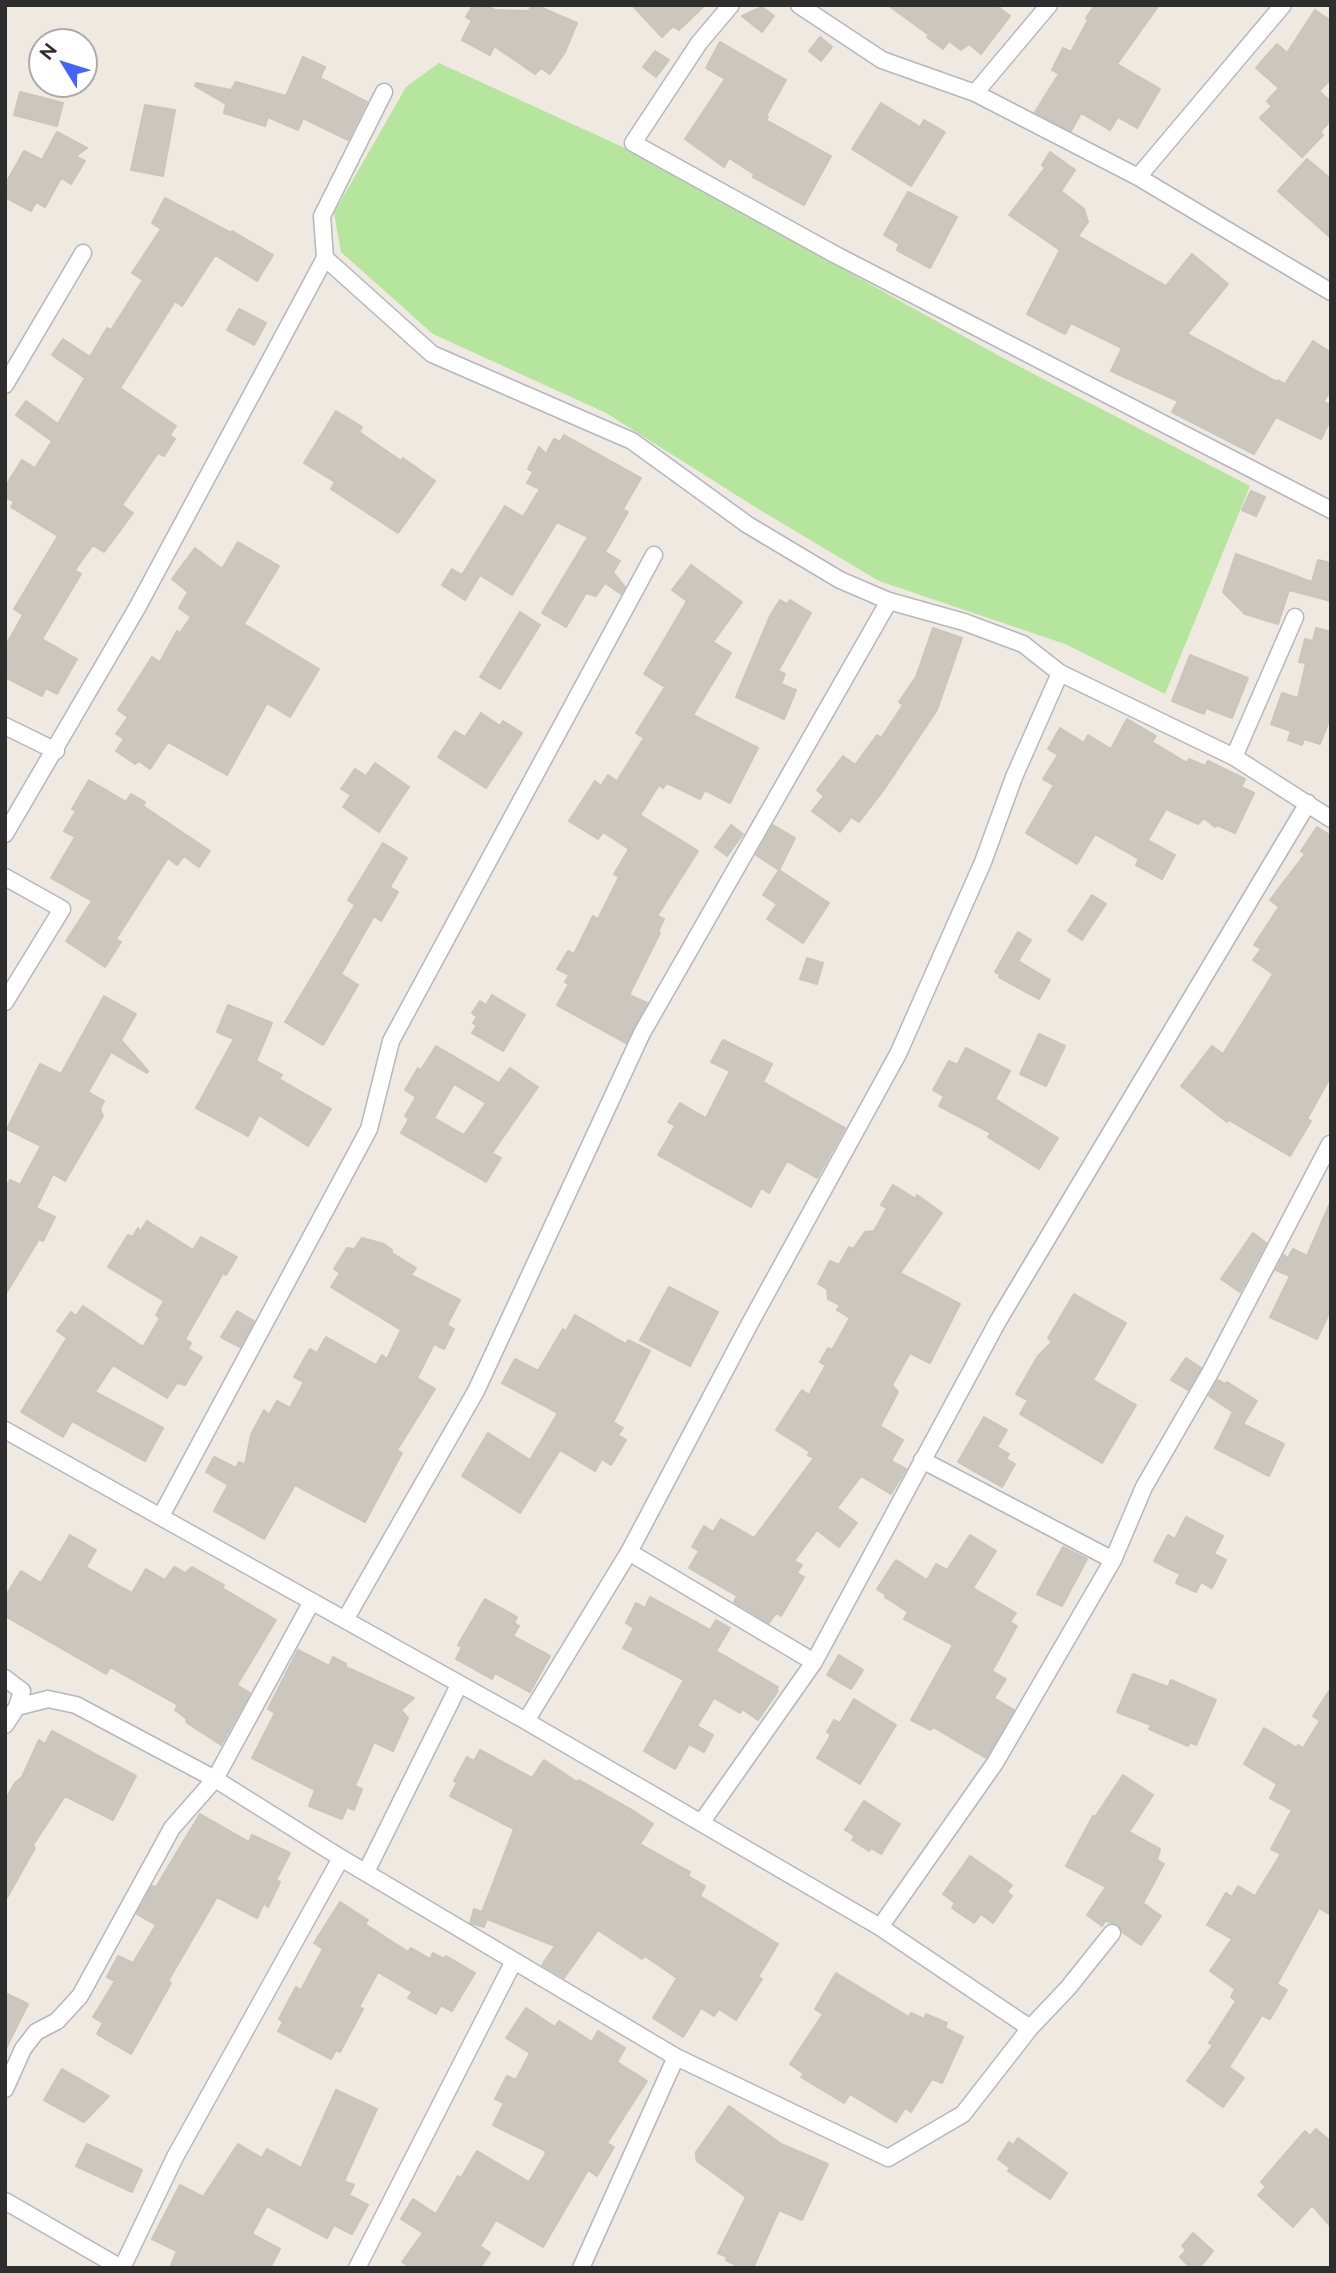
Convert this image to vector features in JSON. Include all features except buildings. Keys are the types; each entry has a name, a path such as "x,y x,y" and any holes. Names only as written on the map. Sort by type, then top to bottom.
{"street":[{"path":"730,5 699,43 633,142 836,255 1331,510"},
{"path":"799,5 883,60 975,93 1138,177 1331,292"},
{"path":"975,93 1049,5"},
{"path":"1138,177 1283,5"},
{"path":"5,834 56,751 137,608 324,258 321,216 384,92"},
{"path":"5,385 83,253"},
{"path":"324,258 432,354 632,440 748,526 840,580 889,601 964,622 1023,644 1060,673 1234,757 1331,819"},
{"path":"161,1516 369,1129 391,1041 654,555"},
{"path":"345,1620 476,1391 642,1033 889,601"},
{"path":"1234,757 1295,617"},
{"path":"526,1721 629,1552 749,1325 898,1054 983,862 1014,778 1060,673"},
{"path":"5,726 56,751"},
{"path":"701,1823 814,1662 998,1321 1308,803"},
{"path":"5,877 62,909 5,1002"},
{"path":"880,1927 995,1763 1113,1560 1144,1487 1211,1371 1330,1144"},
{"path":"5,1430 526,1721 880,1927 1030,2028"},
{"path":"922,1460 1113,1560"},
{"path":"629,1552 814,1662"},
{"path":"5,2090 23,2049 36,2032 57,2021 80,1996 172,1828 215,1779 311,1603"},
{"path":"5,1678 22,1691 17,1707 5,1725"},
{"path":"366,1872 459,1685"},
{"path":"17,1707 48,1699 76,1705 215,1779 341,1858 677,2057 888,2158 963,2114 1030,2028 1068,1988 1112,1933"},
{"path":"5,2201 122,2268 175,2157 341,1858"},
{"path":"357,2268 514,1961"},
{"path":"581,2268 677,2057"}],"green space":[{"path":"439,63 625,148 1001,357 1250,486 1165,694 1065,644 879,581 606,413 433,334 341,252 334,213 406,87"}]}
